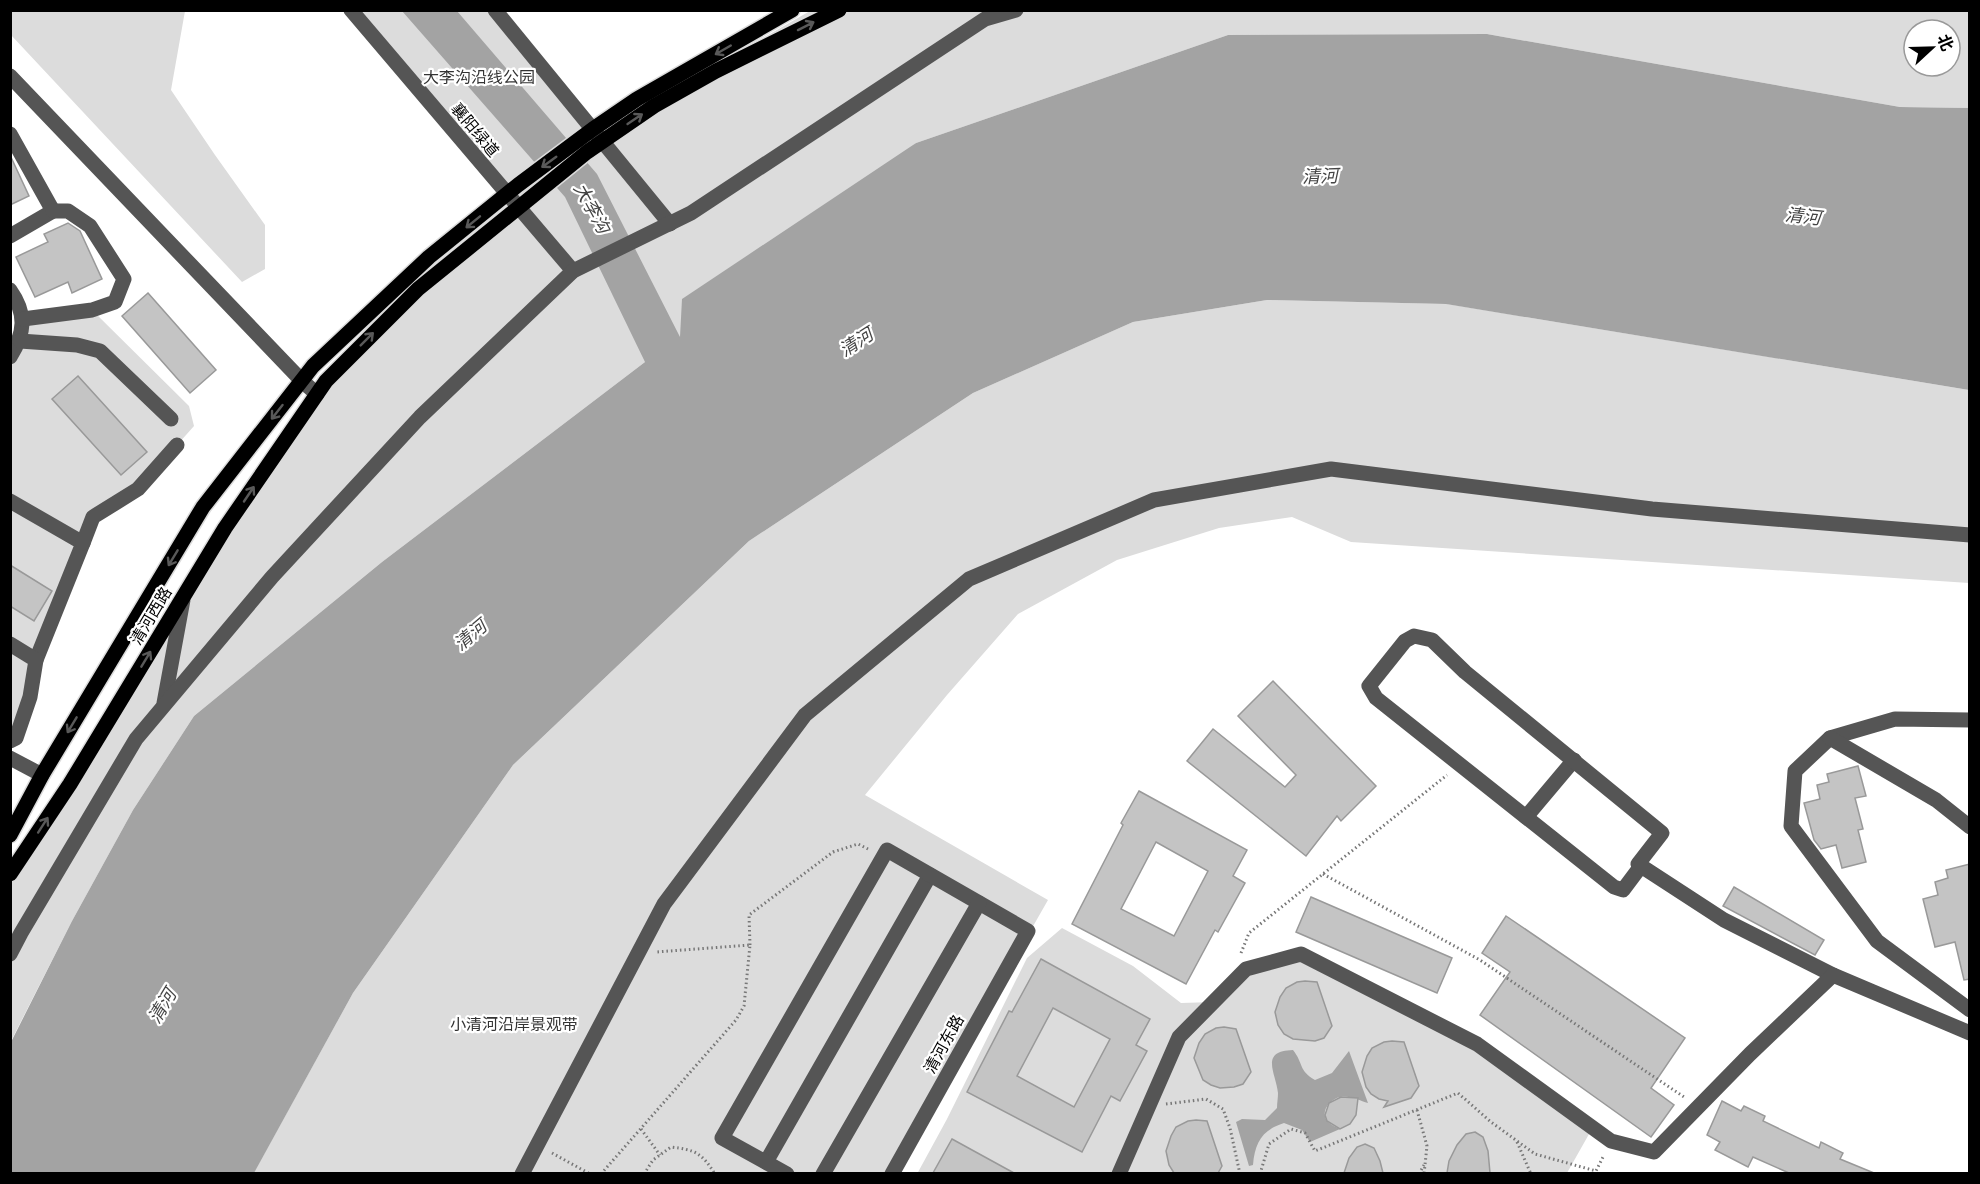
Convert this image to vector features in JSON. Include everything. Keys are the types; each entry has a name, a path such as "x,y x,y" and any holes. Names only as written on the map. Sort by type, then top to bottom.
{"main road":[{"path":"10,835 42,775 203,507 313,366 429,257 512,190 587,140 637,99 792,10"},
{"path":"587,140 603,141 654,106 716,71 838,10"},
{"name":"清河西路","path":"10,874 70,784 225,528 326,381 418,289 523,203 587,140"}],"street":[{"name":"襄阳绿道","path":"351,10 580,268"},
{"path":"495,10 587,140"},
{"path":"10,954 136,739 272,577 420,417 580,268 691,213 985,19 1016,10"},
{"path":"10,76 317,394"},
{"path":"10,134 53,211"},
{"path":"603,141 665,226"},
{"path":"10,236 53,211 68,211 90,226 124,279 115,302 92,310 23,319"},
{"path":"10,290 23,319 20,341 10,357"},
{"path":"20,341 77,345 100,351 171,419"},
{"path":"10,741 16,738 30,697 36,660 93,517 138,489 177,445"},
{"path":"522,1173 664,904 805,715 969,579 1154,500 1331,469 1652,509 1970,536"},
{"path":"10,501 83,543"},
{"path":"163,706 183,597"},
{"path":"1641,866 1623,890 1614,887 1376,698 1369,686 1405,641 1414,636 1432,640 1465,672 1662,833 1638,864 1724,921 1833,975 1970,1033"},
{"path":"10,644 36,660"},
{"path":"1970,720 1895,719 1830,738 1795,771 1791,826 1877,941 1970,1010"},
{"path":"1830,738 1936,800 1970,827"},
{"path":"10,758 42,775"},
{"path":"1526,817 1574,760"},
{"path":"787,1173 722,1138 887,850 979,903 823,1173"},
{"path":"766,1162 930,875"},
{"name":"清河东路","path":"892,1173 1028,932 979,903"},
{"path":"1119,1173 1179,1037 1246,969 1301,954 1477,1044 1611,1141 1654,1152 1750,1054 1833,975"}],"path":[{"path":"1246,969 1240,952 1249,933 1443,780 1457,763"},
{"path":"601,1173 736,1020 744,1006 750,945 749,915 833,852 858,844 883,857"},
{"path":"1323,874 1480,960 1698,1107"},
{"path":"639,953 750,945"},
{"path":"1260,1173 1269,1144 1292,1129 1305,1133 1315,1151 1458,1093 1491,1122 1535,1154 1596,1171 1611,1141"},
{"path":"1149,1107 1206,1099 1223,1109 1230,1128 1240,1173"},
{"path":"1417,1110 1427,1146 1424,1173"},
{"path":"640,1129 660,1155"},
{"path":"1516,1141 1532,1173"},
{"path":"537,1145 590,1173"},
{"path":"644,1173 653,1160 671,1147 689,1149 705,1158 715,1173"},
{"path":"1419,1173 1425,1163"}],"green space":[{"path":"11,10 185,11 171,90 265,225 265,269 242,282 11,35"},
{"name":"大李沟沿线公园","path":"351,11 495,11 642,188 604,129 810,11 1969,11 1969,108 1900,107 1487,34 1228,35 916,143 680,338 645,362 382,562 194,716 133,810 72,921 11,1041 11,874 326,381 517,207"},
{"name":"小清河沿岸景观带","path":"1267,300 1447,304 1969,390 1969,583 1351,542 1292,517 1219,528 1117,560 1018,614 947,695 865,795 1048,900 892,1173 253,1174 353,993 513,765 749,541 973,393 1133,322"},
{"path":"92,310 189,406 194,426 138,489 93,517 11,741 11,357 23,319"},
{"path":"1062,928 1133,966 1181,1003 1214,1002 1246,969 1301,954 1477,1044 1593,1127 1567,1173 917,1174 1027,958"}],"water":[{"path":"402,11 457,11 597,174 680,337 682,299 916,143 1228,35 1487,34 1900,107 1969,108 1969,390 1446,304 1267,300 1133,322 973,393 749,541 513,765 353,993 254,1173 11,1173 10,1044 72,921 133,810 194,716 382,562 645,362 565,197"},
{"path":"1293,1050 1303,1070 1315,1080 1332,1073 1349,1051 1368,1103 1347,1097 1333,1100 1327,1106 1325,1114 1329,1123 1340,1129 1310,1142 1302,1130 1284,1123 1270,1129 1258,1143 1253,1165 1249,1166 1236,1122 1242,1119 1265,1120 1277,1108 1278,1093 1273,1059 1276,1054"}],"building":[{"path":"10,155 29,196 10,205"},
{"path":"68,223 80,231 102,279 72,293 68,282 35,297 16,257 48,242 44,234"},
{"path":"148,293 216,370 190,393 122,316"},
{"path":"78,376 147,452 121,475 52,399"},
{"path":"10,565 52,591 34,621 10,606"},
{"path":"1273,681 1376,786 1341,821 1337,816 1306,856 1187,761 1213,729 1285,787 1296,775 1238,716"},
{"path":"1858,766 1866,796 1855,798 1863,829 1858,830 1866,862 1842,868 1836,845 1821,849 1814,840 1804,803 1820,799 1817,785 1829,782 1827,774"},
{"path":"1139,791 1247,850 1233,876 1245,883 1218,932 1215,930 1186,984 1072,924 1123,825 1121,823","holes":["1156,842 1208,871 1174,936 1121,909"]},
{"path":"1970,864 1970,979 1964,980 1955,942 1935,947 1923,899 1938,895 1935,882 1948,878 1946,870"},
{"path":"1734,887 1824,940 1815,955 1723,906"},
{"path":"1311,897 1452,958 1437,993 1296,932"},
{"path":"1506,916 1685,1038 1651,1088 1674,1105 1651,1137 1480,1015 1510,972 1482,953"},
{"path":"1041,959 1150,1019 1136,1045 1147,1051 1120,1101 1111,1096 1082,1152 967,1092 1009,1011 1012,1012","holes":["1053,1008 1110,1039 1074,1107 1017,1076"]},
{"path":"1297,982 1317,982 1332,1026 1324,1038 1315,1041 1293,1039 1284,1034 1278,1025 1275,1012 1286,988"},
{"path":"1216,1028 1236,1029 1251,1072 1243,1084 1220,1088 1203,1080 1194,1058 1205,1034"},
{"path":"1392,1041 1404,1042 1419,1086 1411,1098 1384,1107 1388,1101 1371,1094 1366,1087 1362,1072 1372,1048"},
{"path":"1341,1097 1358,1098 1356,1115 1350,1124 1340,1129 1327,1121 1325,1115 1329,1103"},
{"path":"1722,1101 1741,1111 1744,1106 1765,1116 1763,1121 1819,1148 1821,1142 1843,1153 1840,1159 1874,1173 1789,1173 1753,1157 1748,1167 1715,1150 1720,1142 1707,1135"},
{"path":"1196,1120 1207,1121 1222,1166 1218,1173 1174,1173 1169,1165 1166,1151 1171,1136 1176,1127"},
{"path":"1475,1132 1483,1137 1488,1151 1490,1173 1447,1173 1449,1161 1457,1145 1466,1134"},
{"path":"952,1139 1014,1173 933,1173"},
{"path":"1365,1144 1374,1148 1383,1173 1344,1173 1349,1158 1357,1147"}],"water label":[{"name":"清河","path":"1320,176"},
{"name":"大李沟","path":"592,208"},
{"name":"清河","path":"1803,216"},
{"name":"清河","path":"856,342"},
{"name":"清河","path":"470,635"},
{"name":"清河","path":"162,1006"}]}
